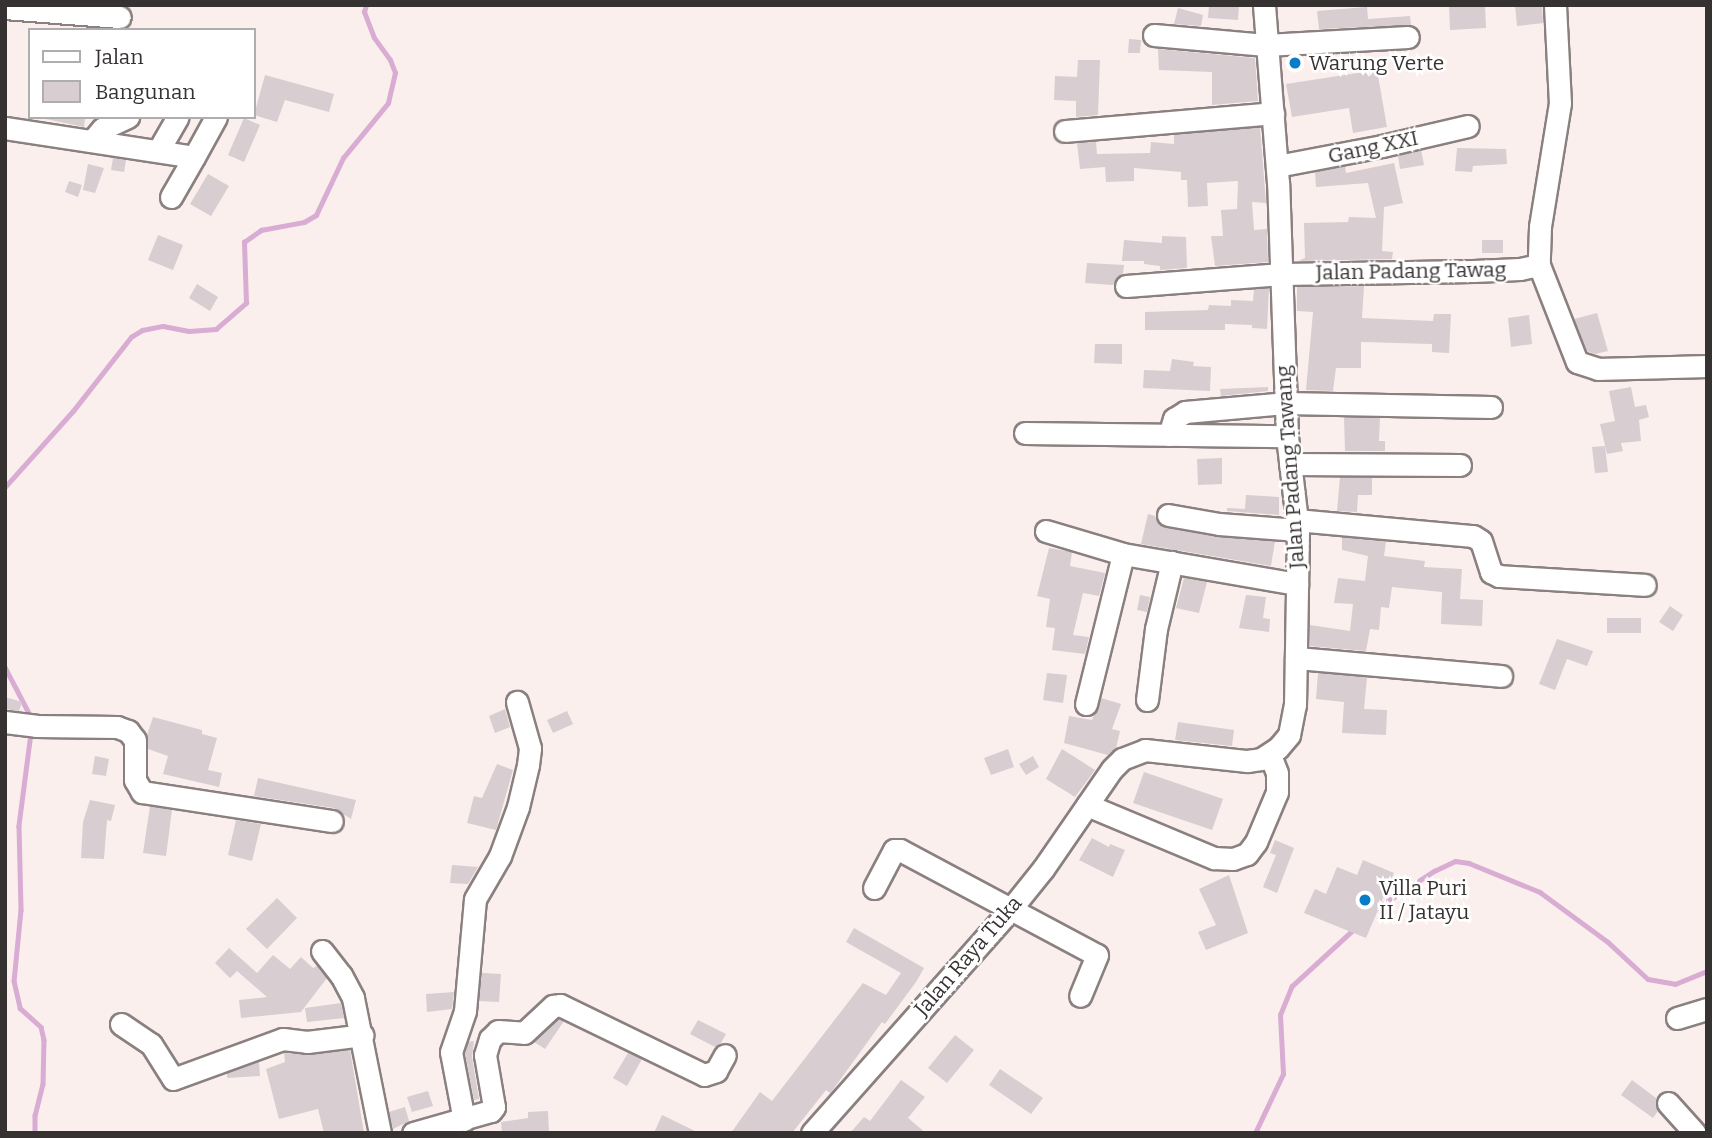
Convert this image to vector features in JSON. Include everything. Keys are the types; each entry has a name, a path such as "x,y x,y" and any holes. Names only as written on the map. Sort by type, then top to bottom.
{"street":[{"name":"Jalan Padang Tawang","path":"1265,5 1277,166 1287,436 1297,525 1294,720 1289,735 1270,755"},
{"path":"1555,5 1560,103 1540,227 1539,265 1577,362 1583,367 1707,366"},
{"path":"5,8 120,17"},
{"path":"1154,35 1266,45 1408,37"},
{"path":"1065,131 1273,113"},
{"path":"92,141 102,129 124,119"},
{"path":"158,151 177,119"},
{"path":"172,197 215,119"},
{"name":"Gang XXI","path":"1277,166 1382,146 1468,125"},
{"path":"5,128 194,157"},
{"name":"Jalan Padang Tawag","path":"1126,286 1282,274 1473,271 1520,269 1539,265"},
{"path":"1169,435 1174,419 1185,412 1286,403 1491,407"},
{"path":"1025,433 1287,436"},
{"path":"1290,464 1461,465"},
{"path":"1168,515 1219,524 1297,525 1474,536 1481,541 1491,572 1499,576 1645,585"},
{"path":"1046,531 1124,554 1297,584"},
{"path":"1086,704 1124,554"},
{"path":"1147,700 1156,628 1172,562"},
{"path":"1296,658 1501,676"},
{"path":"464,1120 451,1052 466,1011 475,899 500,856 518,807 528,765 530,748 517,702"},
{"path":"5,722 36,726 117,727 128,731 135,740 135,780 142,792 332,821"},
{"name":"Jalan Raya Tuka","path":"812,1133 1044,869 1112,769 1134,753 1145,750 1247,761 1270,755"},
{"path":"1087,805 1214,858 1233,859 1247,853 1256,842 1277,792 1278,773 1270,755"},
{"path":"874,888 894,850 900,850 1097,955 1080,996"},
{"path":"322,951 350,992 363,1035 380,1133"},
{"path":"413,1133 488,1114 494,1107 485,1055 493,1034 503,1030 524,1033 546,1011 557,1005 704,1075 716,1072 725,1055"},
{"path":"1677,1018 1707,1009"},
{"path":"121,1024 151,1044 173,1079 286,1038 305,1042 363,1035"},
{"path":"1668,1103 1695,1133"}],"building":[{"path":"1209,5 1239,5 1238,20 1208,18"},
{"path":"1449,5 1485,5 1486,28 1450,30"},
{"path":"1515,5 1542,5 1543,23 1517,26"},
{"path":"1367,7 1368,19 1410,16 1411,25 1319,29 1317,11"},
{"path":"1178,8 1203,15 1201,26 1174,24"},
{"path":"1129,39 1141,40 1140,53 1128,53"},
{"path":"1158,49 1255,58 1258,101 1212,105 1212,72 1159,70"},
{"path":"1078,60 1100,60 1098,115 1076,117 1076,101 1054,100 1055,76 1077,77"},
{"path":"1377,70 1387,127 1353,133 1349,108 1292,117 1286,84"},
{"path":"265,75 334,94 329,112 285,100 277,122 256,116"},
{"path":"46,119 85,119 84,127"},
{"path":"244,119 260,125 244,162 228,155"},
{"path":"1260,127 1266,203 1252,202 1254,230 1267,229 1268,262 1215,266 1211,236 1223,236 1221,210 1237,209 1238,181 1207,183 1208,206 1188,207 1187,180 1181,180 1181,172 1134,168 1134,181 1106,182 1105,167 1080,169 1077,143 1096,142 1097,154 1150,153 1151,142 1174,144 1174,135"},
{"path":"1457,148 1506,149 1507,164 1473,166 1472,172 1455,171"},
{"path":"1421,150 1424,165 1400,169 1398,156"},
{"path":"113,158 126,160 124,172 111,170"},
{"path":"1394,163 1403,203 1384,207 1382,251 1393,252 1392,259 1298,261 1305,258 1304,223 1348,222 1349,217 1376,218 1368,183 1316,187 1315,172 1345,166 1346,173"},
{"path":"88,164 104,168 95,193 83,190"},
{"path":"208,174 229,186 211,216 190,204"},
{"path":"69,181 82,185 78,197 65,192"},
{"path":"158,235 183,245 173,270 148,260"},
{"path":"1162,236 1186,237 1187,268 1160,270 1160,266 1144,264 1144,261 1122,261 1124,240 1162,243"},
{"path":"1482,240 1503,240 1503,253 1482,253"},
{"path":"1087,263 1124,265 1123,273 1113,285 1085,283"},
{"path":"197,284 218,297 210,311 189,298"},
{"path":"1364,286 1362,318 1433,321 1434,314 1451,314 1449,353 1432,352 1432,344 1361,342 1361,368 1336,368 1333,391 1306,390 1313,312 1297,311 1297,287"},
{"path":"1269,288 1267,329 1252,328 1252,325 1225,324 1225,330 1145,330 1145,312 1208,310 1209,305 1231,306 1231,300 1253,301 1254,289"},
{"path":"1597,313 1608,351 1595,354 1587,351 1574,319"},
{"path":"1529,315 1532,344 1511,347 1508,318"},
{"path":"1095,344 1122,344 1122,364 1094,363"},
{"path":"1172,359 1194,362 1193,366 1211,367 1210,391 1143,388 1144,370 1170,371"},
{"path":"1268,387 1268,391 1221,396 1220,389"},
{"path":"1631,387 1635,407 1646,405 1649,417 1639,420 1641,441 1621,443 1623,451 1607,454 1600,424 1615,421 1609,391"},
{"path":"1344,417 1380,418 1379,441 1385,441 1385,451 1345,451"},
{"path":"1605,446 1608,472 1595,473 1592,447"},
{"path":"1222,458 1222,484 1198,485 1197,459"},
{"path":"1340,477 1372,478 1372,495 1358,495 1357,512 1337,511"},
{"path":"1246,495 1279,497 1279,515 1227,511 1227,508 1245,509"},
{"path":"1148,514 1155,516 1159,525 1166,528 1217,537 1275,541 1271,566 1141,544"},
{"path":"1342,537 1386,541 1384,556 1425,561 1424,567 1462,569 1460,599 1483,600 1482,626 1441,624 1442,592 1392,587 1389,608 1381,607 1379,630 1370,629 1366,651 1309,646 1310,625 1350,631 1353,604 1334,603 1338,578 1365,581 1368,556 1342,550"},
{"path":"1049,548 1072,552 1070,566 1105,573 1099,596 1083,593 1073,635 1089,637 1085,654 1052,650 1055,628 1046,627 1050,599 1037,596"},
{"path":"1184,578 1207,582 1199,613 1176,608"},
{"path":"1140,595 1150,597 1147,612 1137,610"},
{"path":"1246,595 1266,597 1263,618 1270,619 1269,632 1239,628"},
{"path":"1670,606 1683,615 1673,631 1659,622"},
{"path":"1607,618 1641,618 1641,633 1607,633"},
{"path":"1557,639 1593,651 1587,666 1567,659 1555,690 1539,684"},
{"path":"1047,673 1067,675 1063,703 1043,700"},
{"path":"1318,673 1367,677 1364,709 1387,710 1386,735 1342,733 1344,702 1316,699"},
{"path":"5,697 22,702 19,711 5,709"},
{"path":"1101,698 1121,704 1112,729 1120,731 1116,748 1108,755 1064,743 1069,716 1092,720"},
{"path":"505,709 510,727 495,733 489,716"},
{"path":"567,711 573,724 553,733 547,720"},
{"path":"153,717 202,730 202,734 217,738 208,770 222,773 219,787 163,774 168,756 148,749 147,735"},
{"path":"1178,722 1234,730 1232,746 1175,740"},
{"path":"1008,749 1014,767 991,775 984,758"},
{"path":"1062,749 1095,770 1075,797 1046,779"},
{"path":"95,756 109,759 106,776 92,774"},
{"path":"1033,756 1039,767 1026,775 1019,764"},
{"path":"497,764 513,770 496,830 467,823 474,796 482,798"},
{"path":"1144,772 1223,799 1212,830 1133,803"},
{"path":"258,778 356,800 351,819 334,808 254,796"},
{"path":"90,800 115,805 111,821 107,820 104,859 81,858 83,822"},
{"path":"150,806 172,810 166,856 143,853"},
{"path":"236,820 261,824 252,861 228,855"},
{"path":"1092,838 1109,847 1110,844 1125,850 1113,877 1079,860"},
{"path":"1275,840 1294,848 1277,893 1263,887 1276,855 1270,853"},
{"name":"Villa Puri II / Jatayu","path":"1363,860 1394,873 1366,938 1304,913 1315,889 1326,894 1337,867 1357,875"},
{"path":"452,865 478,867 468,884 450,883"},
{"path":"1229,875 1248,933 1206,950 1198,932 1216,925 1199,889"},
{"path":"277,898 297,918 267,949 246,929"},
{"path":"854,928 924,968 916,982 885,1024 882,1022 832,1091 830,1093 826,1090 792,1133 731,1133 760,1092 772,1101 863,983 886,995 901,973 846,942"},
{"path":"229,948 257,973 273,955 290,969 301,957 313,968 317,966 327,978 301,1012 241,1018 239,1000 267,997 237,971 230,978 215,963"},
{"path":"482,973 501,974 499,1002 479,1001"},
{"path":"454,992 452,1009 427,1012 426,994"},
{"path":"341,1003 344,1018 307,1022 305,1008"},
{"path":"558,1019 564,1021 545,1049 534,1042"},
{"path":"698,1020 726,1034 721,1043 715,1047 690,1034"},
{"path":"955,1035 974,1050 947,1083 928,1068"},
{"path":"474,1041 472,1057 479,1099 474,1100 465,1053 468,1042"},
{"path":"350,1050 364,1133 324,1133 318,1109 279,1119 266,1069 285,1062 284,1053 309,1055"},
{"path":"628,1053 642,1059 627,1086 613,1078"},
{"path":"259,1062 260,1076 227,1078 227,1073"},
{"path":"1000,1069 1043,1098 1031,1114 989,1085"},
{"path":"901,1080 925,1097 908,1118 926,1133 850,1133 864,1117 870,1121"},
{"path":"1632,1080 1656,1098 1658,1111 1653,1118 1621,1095"},
{"path":"428,1091 433,1106 412,1112 407,1097"},
{"path":"405,1107 409,1121 393,1129 389,1112"},
{"path":"548,1111 549,1133 502,1133 501,1122 528,1118 528,1112"},
{"path":"662,1115 699,1133 654,1133"}],"waterway":[{"path":"5,487 73,411 131,337 142,330 163,326 189,331 216,329 246,303 244,242 261,230 304,222 316,215 343,158 388,103 395,73 390,60 374,38 364,12 366,5"},
{"path":"5,667 31,717"},
{"path":"31,733 19,826 21,910 14,981 20,1008 41,1027 44,1040 43,1084 35,1115 35,1133"},
{"path":"1377,908 1434,871 1455,861 1469,863 1540,892 1608,942 1648,979 1675,984 1707,971"},
{"path":"1255,1133 1283,1074 1280,1015 1292,986 1355,928"}],"place":[{"name":"Warung Verte","path":"1295,63"},
{"name":"Villa Puri II / Jatayu","path":"1365,900"}]}
